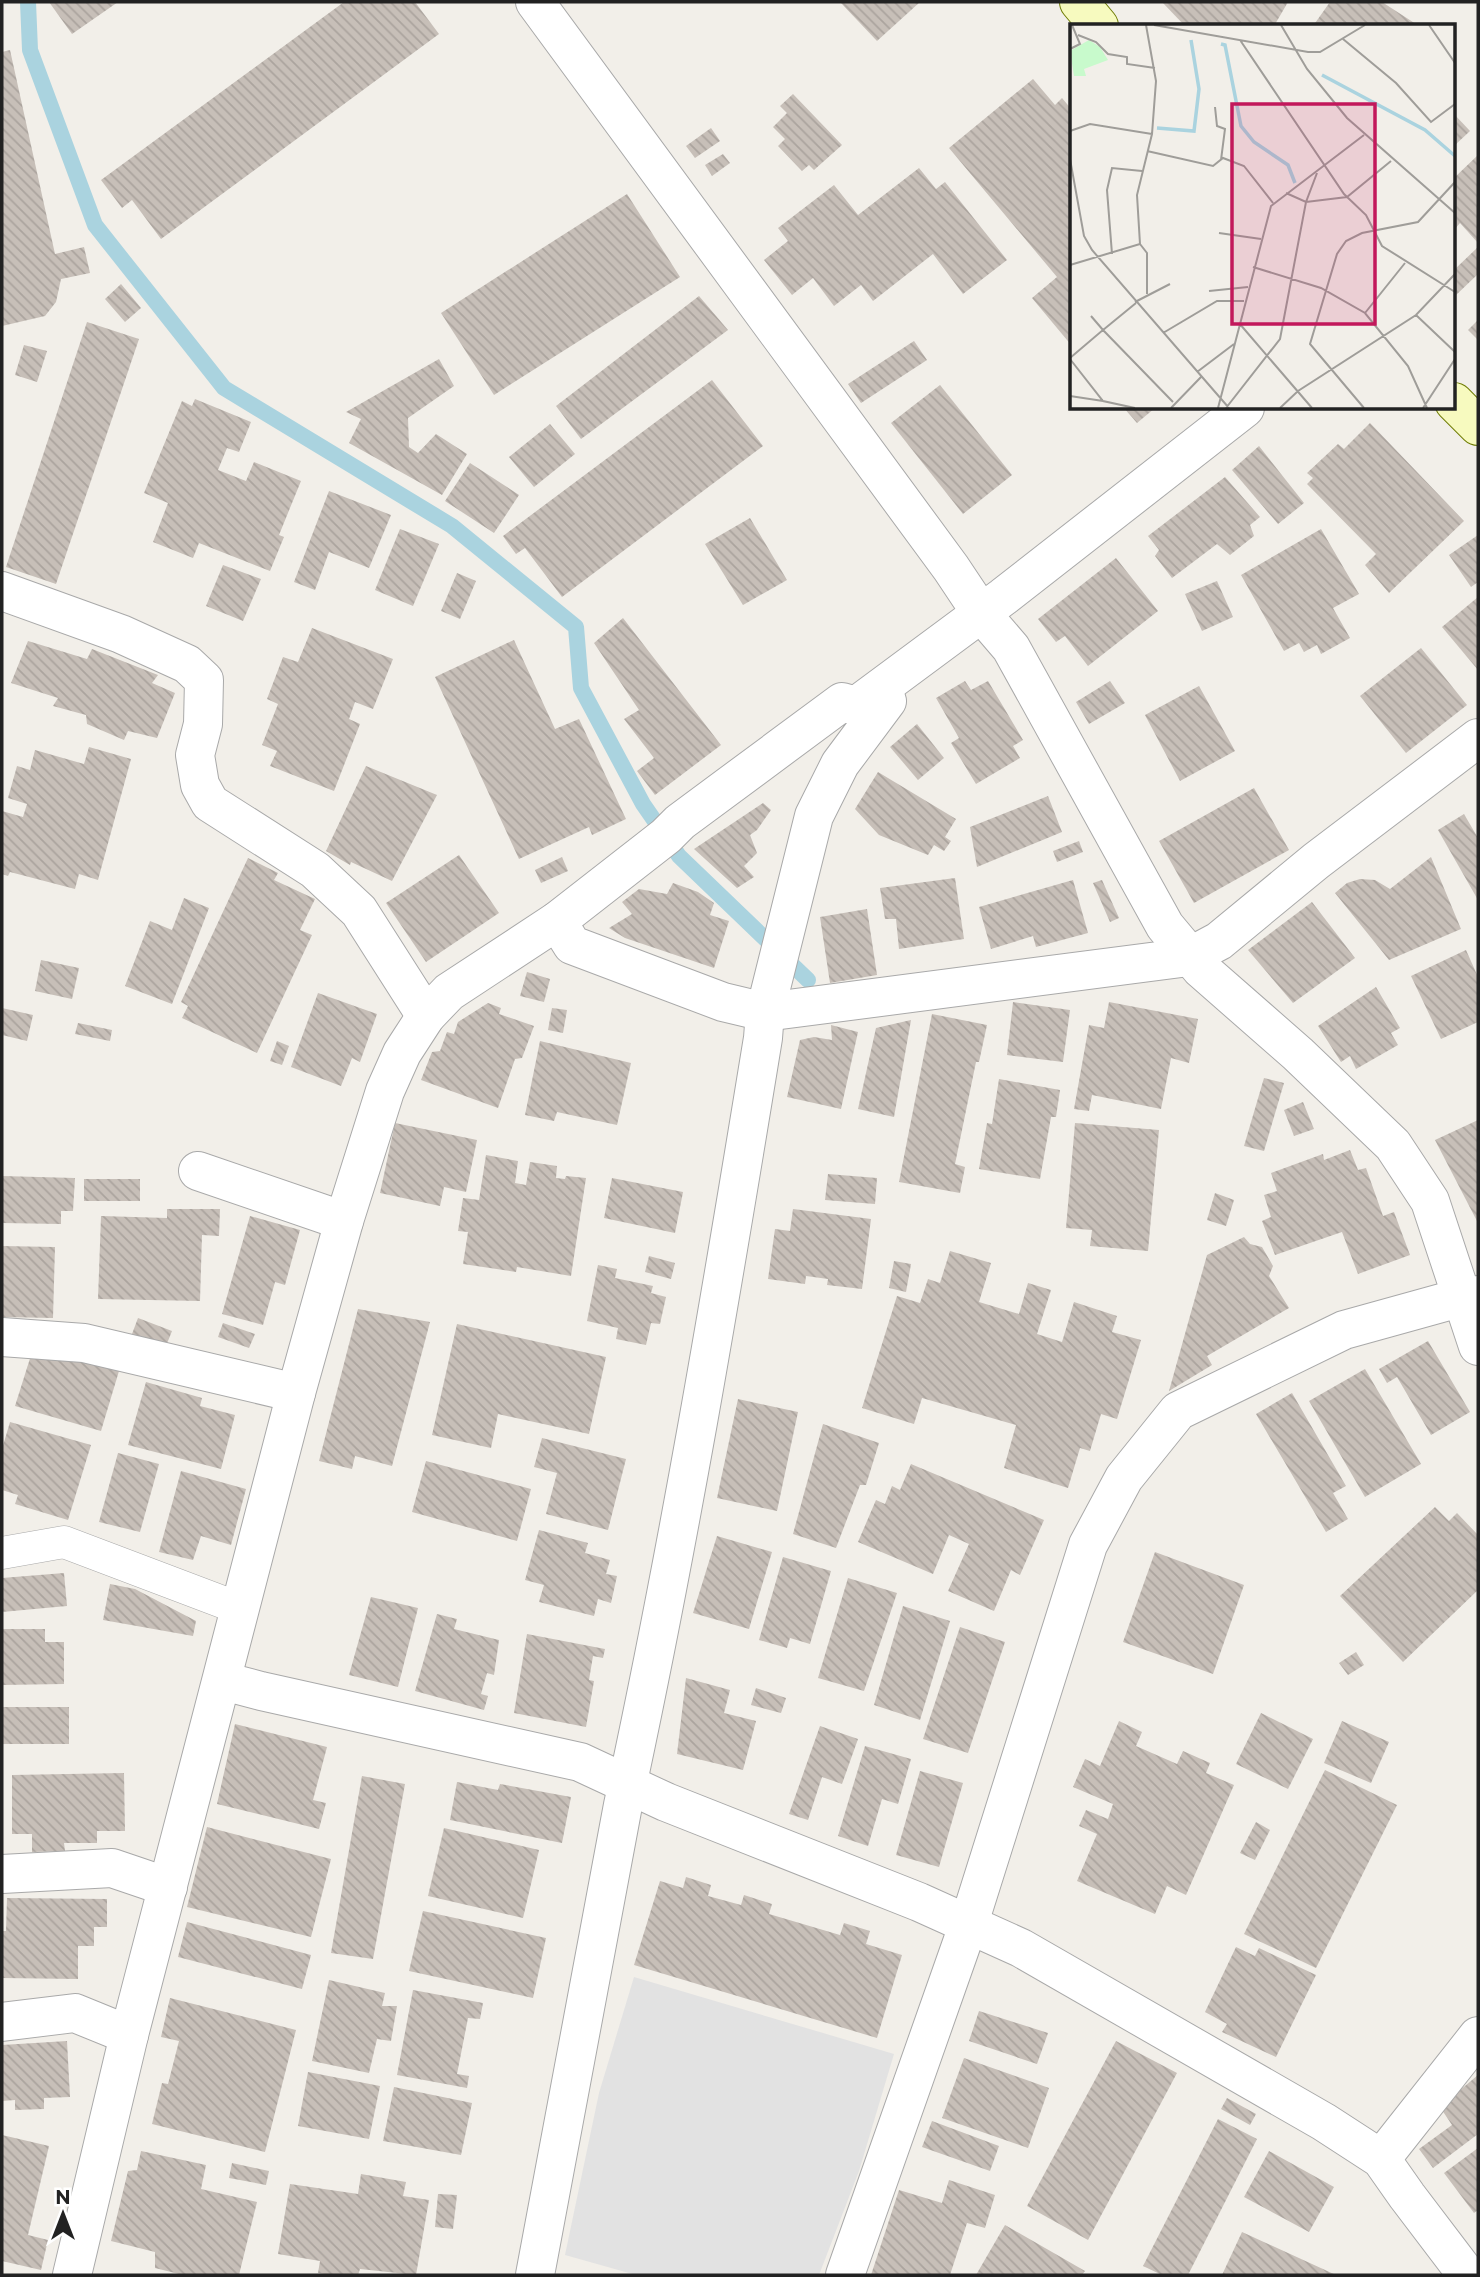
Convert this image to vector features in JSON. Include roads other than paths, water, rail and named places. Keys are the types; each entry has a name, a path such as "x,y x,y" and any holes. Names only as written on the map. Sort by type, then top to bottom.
{"main road":[{"path":"1079,2 1097,24"},
{"path":"1456,404 1478,426"}],"street":[{"path":"535,2 951,568 981,613 1010,648 1164,926 1189,957 1298,1054 1393,1145 1430,1200 1471,1296 1478,1346"},
{"path":"856,706 981,613 1242,410"},
{"path":"2,592 121,634 187,664 204,680 203,724 195,755 200,785 210,803 315,870 359,911 426,1016"},
{"path":"77,2272 130,2035 296,1393 344,1221 385,1091 402,1053 426,1016 449,992 557,921 775,750 842,702 856,706 887,701 840,764 814,816 765,1012 761,1052 705,1393 627,1785 535,2275"},
{"path":"557,921 572,945 723,1002 765,1012 1189,957 1219,942 1316,861 1478,738"},
{"path":"198,1171 344,1221"},
{"path":"845,2275 969,1923 1088,1545 1124,1478 1178,1411 1345,1330 1471,1296"},
{"path":"2,1337 84,1343 296,1393"},
{"path":"223,1681 580,1762 627,1785 969,1923 1021,1948 1324,2122 1381,2159 1467,2275"},
{"path":"2,1874 112,1868 168,1887"},
{"path":"2,2022 75,2013 130,2035"},
{"path":"1381,2159 1478,2036"}],"lane":[{"path":"2,1553 64,1542 240,1609"}],"waterway":[{"path":"28,2 30,50 95,225 224,388 452,526 576,627 581,688 643,804 679,856 808,980"}]}
